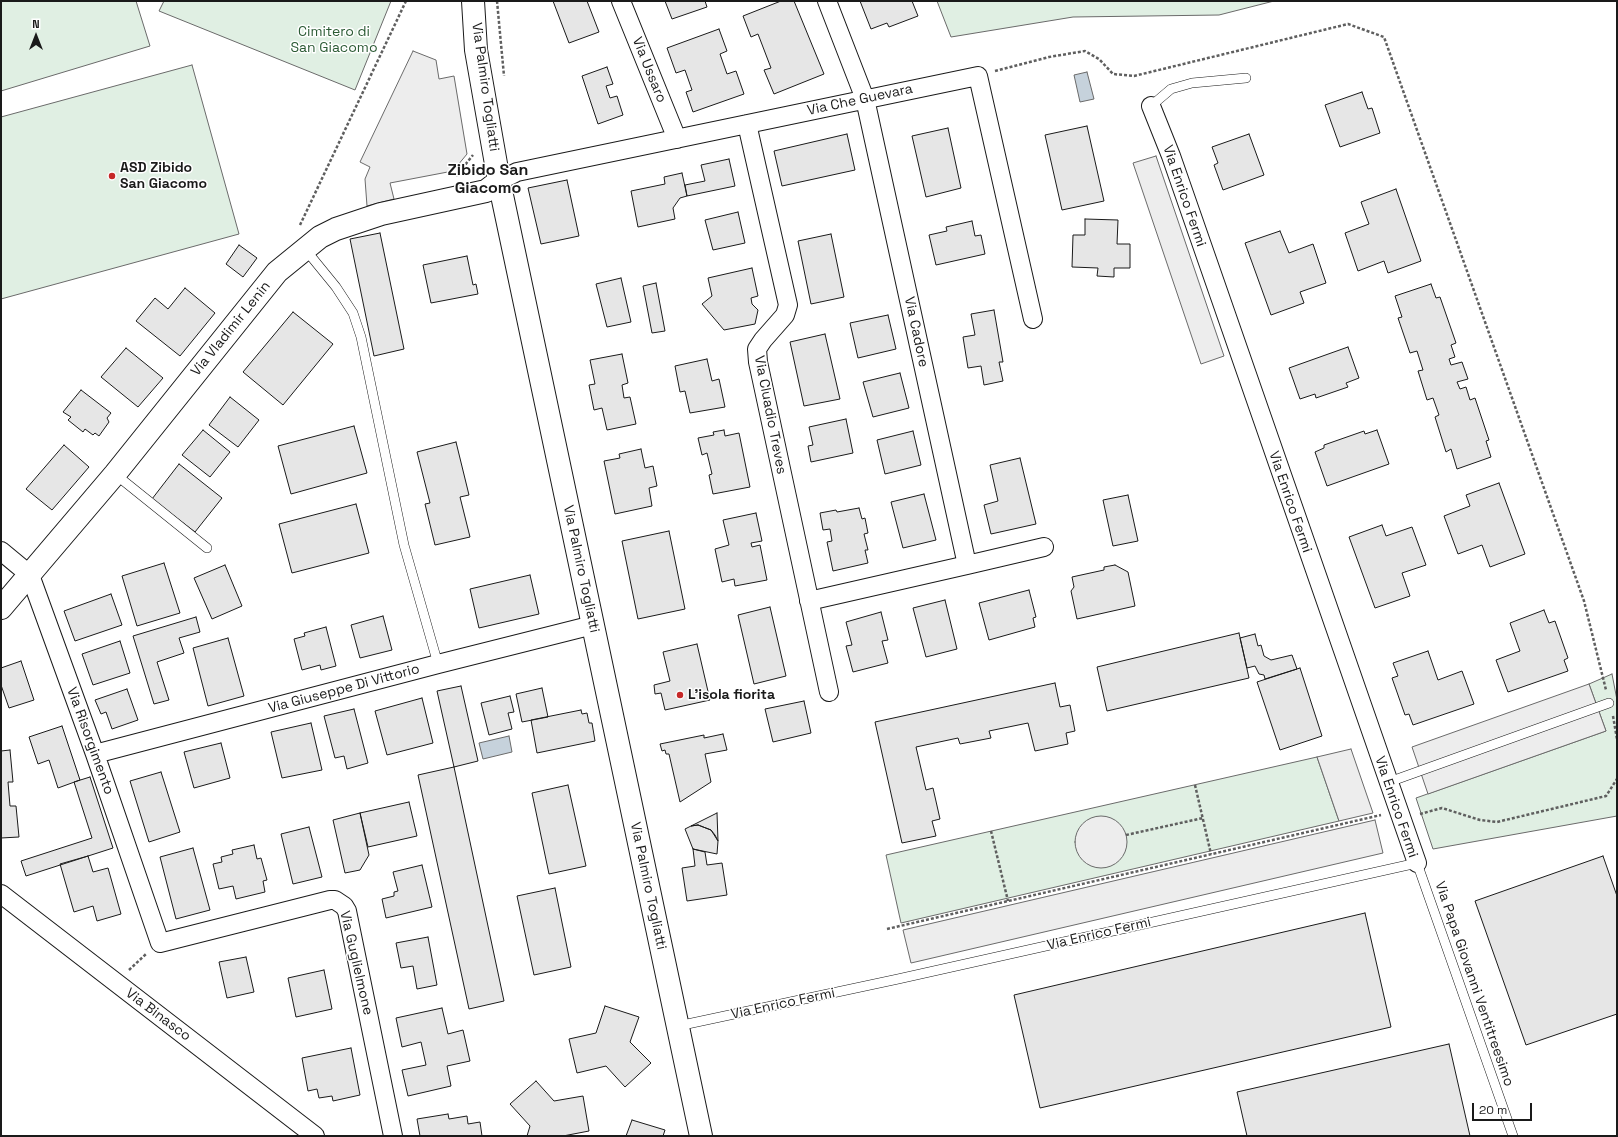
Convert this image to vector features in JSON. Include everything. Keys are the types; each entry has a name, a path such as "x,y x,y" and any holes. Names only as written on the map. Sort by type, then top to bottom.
{"street":[{"name":"Via Palmiro Togliatti","path":"473,1 476,50 499,181 701,1136"},
{"name":"Via Ussaro","path":"621,1 677,139"},
{"name":"Via Cadore","path":"827,1 865,99 967,565"},
{"name":"Via Che Guevara","path":"499,181 517,172 978,76"},
{"path":"978,76 1033,319"},
{"name":"Via Enrico Fermi","path":"1151,106 1171,156 1417,863"},
{"name":"Via Cluadio Treves","path":"747,124 788,305 785,315 757,349 758,362 829,692"},
{"name":"Via Vladimir Lenin","path":"1,608 114,474 277,272 301,239 320,237 336,229 381,214 486,191 499,181"},
{"path":"809,601 1044,548"},
{"path":"1,551 30,575"},
{"name":"Via Risorgimento","path":"30,575 95,754 160,943"},
{"name":"Via Giuseppe Di Vittorio","path":"95,754 592,625"},
{"name":"Via Binasco","path":"1,894 315,1136"},
{"name":"Via Guglielmone","path":"160,943 330,900 340,902 347,911 393,1136"}],"lane":[{"path":"1151,106 1171,89 1192,83 1246,78"},
{"path":"301,239 353,313 359,331 404,546 438,664"},
{"path":"114,474 207,548"},
{"path":"1389,782 1609,703"},
{"name":"Via Enrico Fermi","path":"678,1026 898,979 1417,863"},
{"name":"Via Papa Giovanni Ventitreesimo","path":"1417,863 1513,1136"}],"path":[{"path":"301,239 406,1"},
{"path":"497,1 504,80"},
{"path":"978,76 1049,57 1085,51 1099,59 1113,74 1134,76 1348,24 1384,37 1584,601 1617,739"},
{"path":"448,178 456,176 473,154 493,148"},
{"path":"301,239 307,223"},
{"path":"887,930 1211,854 1400,815 1442,808 1480,820 1497,822 1606,796 1617,779"},
{"path":"1195,785 1211,854"},
{"path":"1126,835 1203,818"},
{"path":"991,831 1008,901"},
{"path":"116,983 135,963 160,943"}],"green space":[{"path":"1,1 136,1 150,46 1,91"},
{"name":"Cimitero di San Giacomo","path":"164,1 391,1 355,90 159,11"},
{"path":"937,1 1274,1 1219,15 1073,17 951,37"},
{"name":"ASD Zibido San Giacomo","path":"192,65 239,234 1,299 1,117"},
{"path":"1612,674 1617,700 1617,816 1433,849 1416,798 1606,731 1589,684"},
{"path":"1317,757 1339,821 901,923 886,855"}],"shaded area":[{"path":"413,51 436,60 439,79 454,76 467,154 453,171 390,183 394,199 367,206 365,179 370,167 360,162"},
{"path":"1087,72 1094,99 1080,102 1074,75"},
{"path":"1156,156 1224,356 1201,364 1133,163"},
{"path":"1589,684 1606,731 1428,794 1412,747"},
{"path":"509,736 512,752 483,759 479,743"},
{"path":"1351,749 1373,813 1339,821 1317,757"},
{"path":"1101,816 1111,818 1119,824 1125,832 1127,842 1125,852 1119,860 1111,866 1101,868 1091,866 1083,860 1077,852 1075,842 1077,832 1083,824 1091,818"},
{"path":"1375,820 1383,853 911,963 903,930"}],"building":[{"path":"553,1 587,1 599,32 569,43"},
{"path":"665,1 705,1 707,7 672,19"},
{"path":"781,1 794,1 824,74 774,94 764,70 771,68 758,34 751,37 743,16"},
{"path":"860,1 912,1 918,16 889,27 887,23 871,29"},
{"path":"719,29 727,51 720,54 727,74 736,71 744,94 693,112 686,92 692,90 685,70 676,73 667,48"},
{"path":"607,67 613,84 606,86 610,98 617,96 623,115 598,124 582,76"},
{"path":"1362,92 1368,109 1372,108 1380,133 1340,147 1325,105"},
{"path":"1087,126 1104,201 1062,210 1045,135"},
{"path":"948,128 961,188 926,197 912,136"},
{"path":"847,134 855,170 782,186 774,151"},
{"path":"1249,134 1264,175 1223,190 1214,165 1218,163 1212,147"},
{"path":"729,159 735,186 687,196 685,185 705,181 701,165"},
{"path":"682,173 687,196 680,198 673,208 675,219 638,227 631,191 665,184 664,177"},
{"path":"567,180 579,236 541,244 528,188"},
{"path":"1396,189 1421,261 1388,273 1384,261 1358,271 1345,233 1369,224 1361,202"},
{"path":"738,212 745,243 713,250 705,220"},
{"path":"1085,219 1118,220 1117,244 1130,244 1130,268 1114,268 1114,277 1097,276 1098,268 1072,267 1073,235 1085,235"},
{"path":"972,221 975,236 981,235 985,254 936,265 929,235 947,231 946,227"},
{"path":"1280,231 1289,253 1313,244 1326,283 1300,292 1304,303 1271,315 1245,243"},
{"path":"380,233 404,349 374,356 350,239"},
{"path":"831,234 844,297 811,304 798,241"},
{"path":"239,245 257,258 243,277 226,264"},
{"path":"467,256 473,285 476,284 478,294 431,303 423,265"},
{"path":"752,268 758,296 751,298 752,304 758,310 755,324 724,330 702,304 712,296 708,278"},
{"path":"621,278 631,322 607,327 596,284"},
{"path":"656,283 665,331 652,333 643,286"},
{"path":"1431,284 1436,298 1440,297 1456,343 1451,345 1455,357 1449,359 1451,365 1462,362 1468,379 1457,382 1460,389 1466,387 1470,400 1475,398 1489,440 1486,441 1491,457 1457,469 1451,449 1446,452 1435,417 1439,415 1433,398 1427,400 1418,371 1423,370 1417,351 1410,353 1398,318 1402,317 1395,296"},
{"path":"185,288 215,313 180,356 136,321 155,298 168,309"},
{"path":"994,310 1003,362 999,362 1003,381 984,385 981,366 968,368 963,337 975,335 971,314"},
{"path":"293,312 333,344 283,405 243,372"},
{"path":"888,315 896,349 858,358 850,323"},
{"path":"825,334 840,399 804,406 790,342"},
{"path":"1348,347 1359,378 1346,383 1348,387 1316,398 1315,394 1300,399 1289,368"},
{"path":"126,348 163,378 138,407 101,377"},
{"path":"622,354 628,383 622,385 624,398 630,397 636,424 607,430 602,408 594,410 589,385 595,384 590,360"},
{"path":"707,359 712,381 719,379 725,407 690,413 685,391 680,392 675,366"},
{"path":"900,373 909,408 873,417 863,382"},
{"path":"81,390 111,413 107,418 109,422 99,436 95,433 93,435 85,429 83,432 68,420 71,417 63,412"},
{"path":"230,397 259,420 238,447 209,425"},
{"path":"846,419 853,453 811,462 808,446 813,445 809,427"},
{"path":"354,426 367,473 291,494 278,446"},
{"path":"203,430 230,452 210,477 182,455"},
{"path":"724,430 725,436 739,433 750,487 713,494 709,475 712,474 707,453 702,455 698,438 714,435 713,432"},
{"path":"1377,430 1389,464 1327,486 1315,452 1324,448 1324,445 1364,431 1365,434"},
{"path":"913,431 921,465 885,474 877,440"},
{"path":"456,442 469,495 460,497 470,537 435,545 425,504 430,503 417,452"},
{"path":"64,445 89,467 52,510 26,489"},
{"path":"641,449 645,468 653,466 657,486 649,488 652,506 615,514 604,461 620,458 619,454"},
{"path":"1020,458 1036,524 991,534 984,505 998,501 990,465"},
{"path":"179,464 222,498 195,532 152,499"},
{"path":"1499,483 1525,554 1490,567 1482,545 1458,554 1444,516 1470,506 1466,495"},
{"path":"924,494 936,540 903,548 891,502"},
{"path":"1128,495 1138,541 1113,546 1103,500"},
{"path":"356,504 369,553 292,573 279,524"},
{"path":"859,508 862,519 865,518 868,533 864,534 868,550 865,550 868,563 833,571 827,542 832,541 830,529 823,530 820,513"},
{"path":"756,513 762,541 751,543 752,547 760,545 767,580 735,586 734,579 722,582 715,549 729,545 723,520"},
{"path":"1382,525 1386,536 1412,527 1426,565 1402,573 1410,596 1375,608 1349,537"},
{"path":"669,531 685,609 638,619 622,541"},
{"path":"164,563 180,613 137,626 122,576"},
{"path":"225,565 242,606 212,619 194,578"},
{"path":"1115,565 1128,572 1135,606 1077,619 1071,591 1074,587 1072,577 1104,570 1104,567"},
{"path":"530,575 539,614 479,628 470,589"},
{"path":"1029,590 1036,617 1033,618 1035,627 989,640 979,603"},
{"path":"111,594 122,625 75,641 64,611"},
{"path":"945,600 957,649 926,657 913,608"},
{"path":"770,607 786,676 754,684 738,615"},
{"path":"1544,610 1549,623 1555,621 1568,658 1564,660 1568,671 1508,692 1496,660 1520,651 1510,623"},
{"path":"881,612 888,640 882,641 888,663 853,672 846,646 852,645 846,622"},
{"path":"383,616 392,650 360,658 351,625"},
{"path":"196,617 200,632 179,638 184,653 157,662 169,700 154,704 133,636"},
{"path":"326,627 336,666 321,670 320,665 302,670 294,639 305,636 304,633"},
{"path":"1239,633 1249,678 1107,711 1097,667"},
{"path":"1255,634 1258,646 1261,645 1264,656 1271,660 1292,655 1297,669 1265,679 1264,675 1259,674 1255,666 1247,668 1240,638"},
{"path":"228,638 244,696 208,706 193,648"},
{"path":"120,641 130,673 93,685 82,654"},
{"path":"697,644 710,700 665,710 661,693 655,694 654,685 670,681 663,652"},
{"path":"1428,651 1438,680 1462,671 1474,704 1413,725 1409,714 1405,715 1392,678 1398,676 1393,663"},
{"path":"21,661 34,700 9,708 1,685 1,668"},
{"path":"1300,668 1322,736 1280,750 1257,682"},
{"path":"1055,683 1060,707 1070,705 1075,731 1066,733 1068,744 1035,751 1028,723 989,731 991,738 960,744 958,738 916,747 926,790 933,788 940,819 932,821 936,836 902,843 875,722"},
{"path":"461,686 478,761 454,767 437,691"},
{"path":"542,688 548,717 522,722 516,694"},
{"path":"127,689 138,720 112,729 106,712 101,714 95,700"},
{"path":"510,696 514,712 508,713 512,729 489,735 481,703"},
{"path":"422,698 433,743 387,755 375,711"},
{"path":"804,701 811,733 773,742 765,709"},
{"path":"354,709 368,763 347,769 344,756 335,758 324,716"},
{"path":"581,710 582,714 587,713 589,723 592,723 595,741 537,753 531,720"},
{"path":"311,723 322,770 282,778 271,732"},
{"path":"62,726 80,780 58,788 49,760 38,764 29,737"},
{"path":"723,734 727,750 705,754 711,782 680,802 669,754 666,754 665,750 662,751 660,744 704,735 704,738"},
{"path":"221,743 230,778 194,788 184,752"},
{"path":"10,750 13,782 8,782 10,806 16,806 19,837 1,838 1,751"},
{"path":"454,767 504,1001 469,1009 418,775"},
{"path":"161,772 180,832 149,842 130,781"},
{"path":"90,777 113,848 26,876 21,861 92,838 74,782"},
{"path":"568,785 586,866 549,874 532,793"},
{"path":"409,802 417,836 368,847 360,813"},
{"path":"360,813 369,855 360,870 345,873 333,820"},
{"path":"717,813 718,841 711,830 698,825 691,826"},
{"path":"698,825 711,830 715,835 718,841 717,854 693,849 685,829"},
{"path":"309,827 322,877 293,884 281,834"},
{"path":"254,845 257,859 261,858 267,880 263,881 265,892 236,899 233,886 219,889 213,864 222,862 221,857 233,854 232,850"},
{"path":"193,848 210,910 176,919 160,857"},
{"path":"693,849 705,852 707,865 722,863 727,895 687,901 682,868 695,866"},
{"path":"88,856 93,872 108,868 121,914 97,921 93,906 74,912 60,864"},
{"path":"1603,856 1617,896 1617,1014 1526,1045 1475,901"},
{"path":"422,865 432,907 386,918 382,899 394,896 394,892 398,891 393,872"},
{"path":"555,888 571,967 534,975 517,896"},
{"path":"1365,913 1391,1027 1040,1108 1014,995"},
{"path":"428,937 437,985 417,989 413,966 401,968 396,943"},
{"path":"246,957 254,992 227,998 219,962"},
{"path":"324,970 332,1009 296,1017 288,978"},
{"path":"605,1006 639,1017 630,1042 651,1063 625,1087 606,1066 577,1073 569,1039 596,1033"},
{"path":"442,1008 448,1034 463,1030 470,1061 447,1066 451,1086 408,1096 402,1070 426,1065 421,1042 402,1047 396,1018"},
{"path":"1449,1044 1470,1136 1247,1136 1237,1092"},
{"path":"351,1048 360,1095 333,1101 332,1096 319,1098 317,1089 308,1091 302,1058"},
{"path":"536,1081 554,1101 583,1096 589,1131 563,1136 527,1136 530,1126 510,1104"},
{"path":"448,1114 449,1119 467,1116 468,1124 480,1122 482,1136 420,1136 417,1119"},
{"path":"632,1120 665,1130 663,1136 626,1136"}],"place":[{"name":"ASD Zibido San Giacomo","path":"112,176"},
{"name":"L'isola fiorita","path":"680,695"}],"district":[{"name":"Zibido San Giacomo","path":"488,180"}]}
